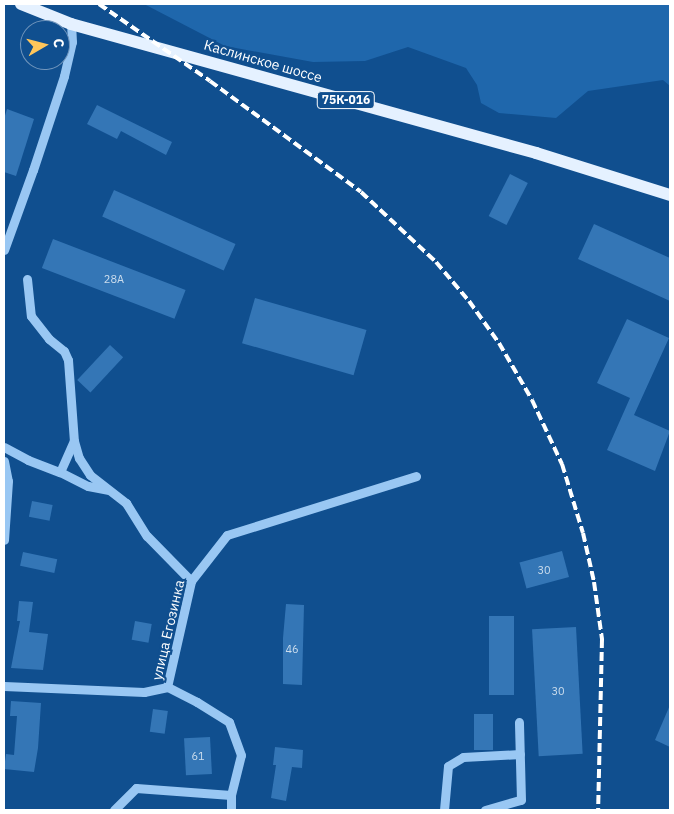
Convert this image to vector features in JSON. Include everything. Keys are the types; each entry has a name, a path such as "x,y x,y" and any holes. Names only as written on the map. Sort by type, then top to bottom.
{"main road":[{"name":"Каслинское шоссе","path":"21,4 71,24 536,153 670,195"}],"street":[{"path":"4,250 64,76 72,42 71,24"},
{"path":"27,279 31,316 49,339 64,351 68,360 74,441 80,458 90,475 126,503 147,536 191,581"},
{"path":"60,472 74,441"},
{"path":"4,447 28,460 60,472 88,486 110,490"},
{"path":"4,461 8,481 8,495 4,540"},
{"name":"улица Егозинка","path":"231,810 230,795 242,755 229,722 198,702 166,687 191,581 227,535 416,476"},
{"path":"4,686 144,692 166,687"},
{"path":"485,810 521,800 519,722"},
{"path":"444,810 448,766 463,757 520,754"},
{"path":"114,810 136,788 230,795"}],"shaded area":[{"path":"144,4 670,4 670,86 663,80 588,91 556,118 499,113 481,103 477,85 466,68 408,47 365,61 313,62 225,46"}],"building":[{"path":"97,105 172,142 166,155 121,131 117,139 87,124"},
{"path":"7,109 34,119 16,176 4,172 4,119"},
{"path":"510,174 528,183 506,225 489,216"},
{"path":"114,190 236,244 224,271 102,216"},
{"path":"594,224 670,258 670,301 578,259"},
{"path":"53,239 186,290 174,319 42,268"},
{"path":"255,298 367,330 354,375 242,343"},
{"path":"627,319 669,338 634,415 670,431 655,471 607,450 630,398 597,383"},
{"path":"110,345 123,357 90,392 77,380"},
{"path":"32,501 53,505 50,521 29,517"},
{"path":"562,551 569,577 526,588 519,562"},
{"path":"23,552 57,559 54,573 20,566"},
{"path":"19,601 33,602 29,632 48,634 43,670 11,668 20,621 17,621"},
{"path":"286,604 304,605 302,685 283,684 283,638"},
{"path":"489,616 514,616 514,695 489,695"},
{"path":"135,621 152,624 148,643 132,640"},
{"path":"576,627 583,754 539,756 532,629"},
{"path":"11,701 41,703 38,748 34,772 4,769 6,754 14,755 17,716 10,716"},
{"path":"670,705 670,747 655,740"},
{"path":"153,709 168,711 165,734 150,732"},
{"path":"474,714 493,714 493,750 474,750"},
{"path":"210,737 212,774 186,775 184,738"},
{"path":"275,747 303,750 302,768 292,767 286,801 271,798 276,765 273,765"}],"railway":[{"path":"99,4 210,81 361,192 436,262 469,301 499,343 532,400 562,464 583,533 594,582 602,639 598,810"}]}
